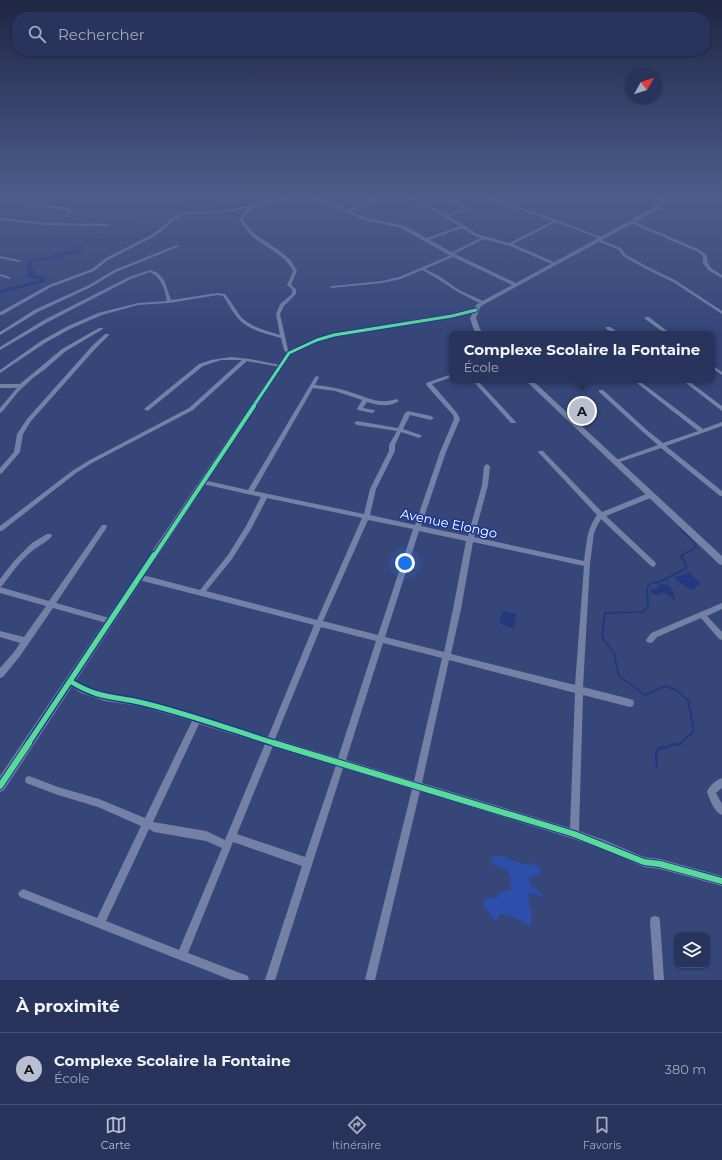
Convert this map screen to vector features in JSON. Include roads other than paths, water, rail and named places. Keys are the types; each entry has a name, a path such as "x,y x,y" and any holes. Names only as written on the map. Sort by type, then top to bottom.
{"street":[{"path":"0,314 50,286 93,270 107,259 143,241"},
{"path":"260,241 289,260 295,271 290,285 294,289 294,295 282,305 278,314 286,350 289,353"},
{"path":"426,241 516,285"},
{"path":"332,287 382,282 406,276 423,269 478,241"},
{"path":"493,241 511,246 555,264"},
{"path":"509,245 517,241"},
{"path":"0,786 289,353 318,340 334,335 452,316 476,310 483,303 597,241"},
{"path":"603,241 620,249 624,255 645,267 674,281 722,313"},
{"path":"675,241 699,251 705,256 705,263 709,269 722,276"},
{"path":"0,334 48,304 90,286 115,271 178,246"},
{"path":"0,257 19,261"},
{"path":"423,269 438,277 458,291 483,303"},
{"path":"0,349 46,321 130,278 150,271 157,274 162,280 169,302"},
{"path":"0,275 9,278"},
{"path":"0,372 43,342 83,320 138,304 169,302 224,295 228,298 230,305 245,323 283,337"},
{"path":"476,310 474,323 479,331"},
{"path":"647,318 665,331"},
{"path":"608,328 614,331"},
{"path":"0,411 22,386 68,347 101,329"},
{"path":"0,472 17,452 20,434 29,420 94,347 107,335"},
{"path":"147,409 201,365 211,361 224,358 238,358 280,366"},
{"path":"0,529 74,472 90,462 191,409 246,360"},
{"path":"270,980 417,528 443,452 457,419 455,414 428,385 432,381 449,376"},
{"path":"250,492 318,377"},
{"path":"477,383 513,422"},
{"path":"531,383 722,561"},
{"path":"639,383 702,431"},
{"path":"688,383 722,409"},
{"path":"0,386 22,386"},
{"path":"313,386 331,389 357,396 365,400 386,404 392,404 396,401"},
{"path":"600,391 662,445 722,494"},
{"path":"365,400 360,409 372,410"},
{"path":"182,956 319,623 366,517 373,489 387,463 392,451 392,445 408,413 431,418"},
{"path":"356,422 400,430 419,436"},
{"path":"615,462 722,424"},
{"path":"541,452 601,515 653,564"},
{"path":"370,980 417,786 457,609 470,539 485,485 487,466"},
{"name":"Avenue Elongo","path":"203,482 587,564"},
{"path":"574,834 579,690 587,564 591,533 594,525 601,515 651,494"},
{"path":"202,593 230,557 249,527 265,495"},
{"path":"0,674 26,641 104,527"},
{"path":"0,584 26,552 49,536"},
{"path":"139,577 630,703"},
{"path":"0,590 110,621"},
{"path":"650,640 654,635 722,606"},
{"path":"702,615 722,637"},
{"path":"0,634 26,641"},
{"path":"70,681 84,690 105,697 139,702 197,719 574,834 644,862 660,864 722,881"},
{"path":"99,924 197,719"},
{"path":"29,780 58,791 99,803 154,827 206,836 308,863"},
{"path":"722,782 711,792 714,800 722,812"},
{"path":"24,894 244,980"},
{"path":"655,921 660,980"}],"waterway":[{"path":"78,247 95,241"},
{"path":"0,292 43,281 43,278 28,276 32,273 29,269 30,261 60,256 65,253 77,253 80,252 77,249 78,247"},
{"path":"680,529 694,542 696,547 681,556"},
{"path":"680,744 694,731 688,700 676,690 665,686 645,695 619,676 614,653 602,637 605,613 643,612 648,606 647,588 651,583 659,582 687,568 681,556"},
{"path":"657,768 656,753 659,748 668,747 673,744 678,745 681,743"}],"place":[{"name":"Complexe Scolaire la Fontaine","path":"582,411"}]}
